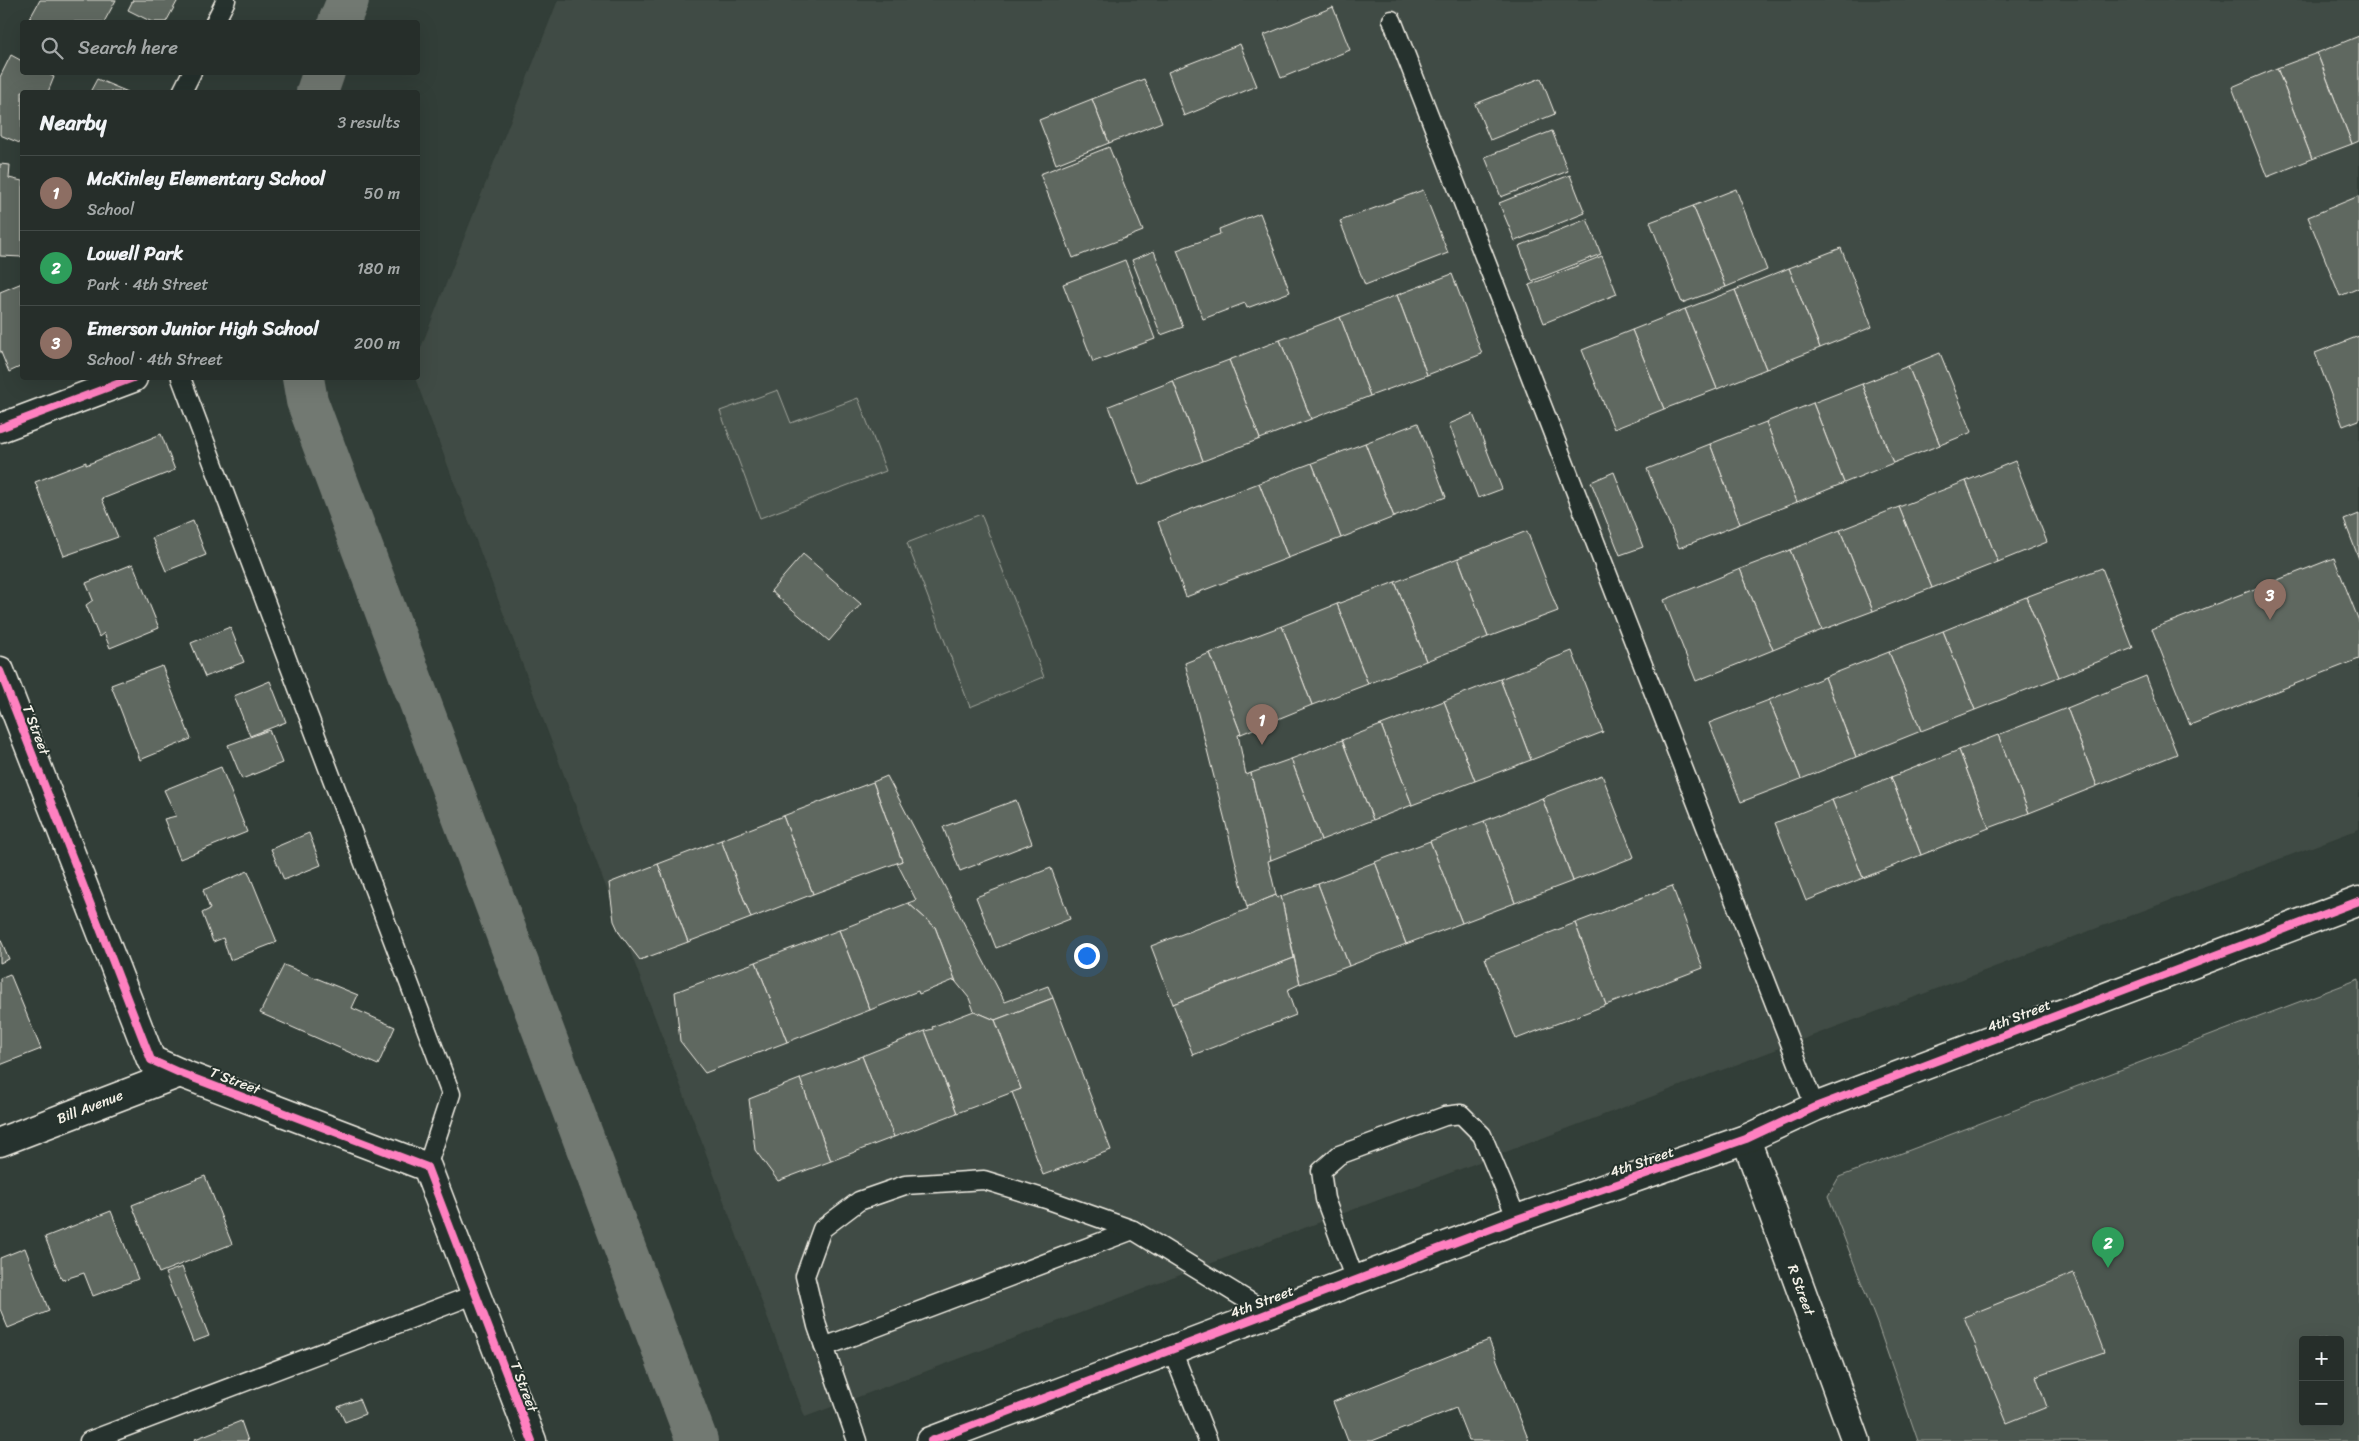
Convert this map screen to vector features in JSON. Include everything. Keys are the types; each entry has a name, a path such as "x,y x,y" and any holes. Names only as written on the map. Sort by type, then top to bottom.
{"street":[{"path":"0,428 128,380"},
{"name":"T Street","path":"0,671 151,1060 180,1073 427,1167 532,1441"},
{"name":"4th Street","path":"931,1441 1518,1219 1746,1139 1815,1107 2359,901"},
{"name":"Bill Avenue","path":"0,1142 180,1073"},
{"name":"R Street","path":"1746,1139 1856,1441"}],"lane":[{"path":"216,20 226,0"},
{"path":"1392,20 1815,1107"},
{"path":"183,90 190,75"},
{"path":"182,380 451,1094 427,1167"},
{"path":"1355,1280 1325,1199 1321,1171 1339,1154 1445,1116 1461,1114 1482,1135 1518,1219"},
{"path":"857,1441 817,1326 805,1276 822,1229 859,1201 906,1185 984,1180 1049,1200 1133,1230 1268,1313"},
{"path":"824,1347 1133,1230"},
{"path":"89,1441 476,1294"},
{"path":"1172,1350 1208,1441"}],"shaded area":[{"path":"558,0 2359,0 2359,829 805,1417 416,380 420,380 420,350"},
{"path":"778,390 791,423 858,398 886,471 760,518 720,411"},
{"path":"981,514 1044,677 970,707 907,543"},
{"path":"2359,979 2359,1441 1918,1441 1877,1323 1828,1196 1839,1177"}],"building":[{"path":"40,0 116,0 105,20 29,20"},
{"path":"133,0 178,0 167,20 148,20 128,10"},
{"path":"1333,7 1350,50 1281,78 1264,35"},
{"path":"2359,36 2359,141 2352,144 2317,53"},
{"path":"1240,44 1257,86 1184,116 1168,72"},
{"path":"2317,53 2352,144 2312,159 2277,68"},
{"path":"11,55 20,60 20,75 50,75 54,77 49,90 20,90 20,143 0,135 0,77"},
{"path":"2277,68 2312,159 2267,177 2232,87"},
{"path":"1541,78 1555,114 1490,140 1475,104"},
{"path":"97,79 123,90 91,90"},
{"path":"1144,79 1162,122 1109,143 1092,99"},
{"path":"1092,99 1109,143 1056,164 1039,120"},
{"path":"1552,131 1568,171 1501,197 1485,157"},
{"path":"1109,147 1143,231 1073,258 1040,174"},
{"path":"0,164 10,165 9,178 20,181 20,257 0,256"},
{"path":"1570,175 1585,213 1515,241 1499,203"},
{"path":"1736,189 1767,270 1726,287 1693,206"},
{"path":"1423,190 1448,253 1365,285 1340,221"},
{"path":"2359,196 2359,288 2340,296 2308,217"},
{"path":"1693,206 1726,287 1682,303 1650,222"},
{"path":"1260,213 1290,292 1247,308 1245,303 1203,319 1177,250 1220,234 1219,229"},
{"path":"1587,219 1601,254 1532,281 1519,246"},
{"path":"1841,248 1872,327 1820,348 1789,268"},
{"path":"1154,251 1183,327 1161,335 1132,260"},
{"path":"1602,256 1617,294 1544,323 1529,285"},
{"path":"1125,260 1155,339 1093,362 1063,284"},
{"path":"1789,268 1820,348 1766,369 1735,290"},
{"path":"1452,274 1482,354 1427,375 1397,295"},
{"path":"20,284 20,367 9,372 0,350 0,292"},
{"path":"1735,290 1766,369 1717,389 1685,309"},
{"path":"1397,295 1427,375 1370,396 1340,317"},
{"path":"1685,309 1717,389 1664,409 1632,330"},
{"path":"1340,317 1370,396 1311,419 1280,340"},
{"path":"1632,330 1664,409 1614,429 1582,350"},
{"path":"2359,336 2359,420 2343,426 2315,353"},
{"path":"1280,340 1311,419 1260,439 1229,360"},
{"path":"1940,353 1972,432 1940,445 1908,366"},
{"path":"1229,360 1260,439 1203,461 1173,381"},
{"path":"1908,366 1940,445 1893,463 1862,384"},
{"path":"1173,381 1203,461 1139,485 1109,406"},
{"path":"1862,384 1893,463 1844,483 1813,403"},
{"path":"1813,403 1844,483 1797,502 1766,422"},
{"path":"1473,414 1502,489 1478,498 1449,424"},
{"path":"1766,422 1797,502 1740,524 1710,444"},
{"path":"1418,423 1446,497 1394,517 1365,443"},
{"path":"161,434 175,470 102,499 118,537 64,556 35,482 86,462 86,465"},
{"path":"1365,443 1394,517 1341,538 1312,463"},
{"path":"1710,444 1740,524 1679,548 1647,469"},
{"path":"2015,461 2047,542 1998,562 1966,481"},
{"path":"1312,463 1341,538 1288,558 1259,483"},
{"path":"1614,472 1643,547 1620,555 1591,482"},
{"path":"1966,481 1998,562 1932,588 1899,507"},
{"path":"1259,483 1288,558 1186,597 1158,522"},
{"path":"1899,507 1932,588 1873,611 1840,530"},
{"path":"2359,514 2359,559 2344,520"},
{"path":"193,521 206,555 166,571 152,538"},
{"path":"1840,530 1873,611 1822,630 1790,550"},
{"path":"1527,531 1558,611 1488,637 1458,558"},
{"path":"1790,550 1822,630 1773,650 1740,569"},
{"path":"803,554 861,604 829,641 771,591"},
{"path":"1458,558 1488,637 1426,661 1395,582"},
{"path":"2334,558 2359,621 2359,659 2190,725 2152,629"},
{"path":"133,564 159,628 110,648 104,633 99,637 86,605 93,600 86,583"},
{"path":"2102,568 2133,648 2059,677 2026,597"},
{"path":"1740,569 1773,650 1696,681 1664,600"},
{"path":"1395,582 1426,661 1368,684 1337,604"},
{"path":"2026,597 2059,677 1975,710 1943,631"},
{"path":"1337,604 1368,684 1312,705 1282,626"},
{"path":"1282,626 1312,705 1241,734 1210,653"},
{"path":"230,627 244,662 205,677 191,643"},
{"path":"1943,631 1975,710 1921,731 1889,652"},
{"path":"1572,651 1603,732 1531,760 1500,679"},
{"path":"1889,652 1921,731 1856,757 1825,677"},
{"path":"1210,653 1241,734 1238,735 1246,775 1251,773 1271,860 1268,861 1276,895 1247,907 1185,663"},
{"path":"162,666 191,739 140,760 111,685"},
{"path":"2146,676 2177,754 2097,786 2067,708"},
{"path":"1825,677 1856,757 1801,779 1769,700"},
{"path":"1500,679 1531,760 1475,781 1444,701"},
{"path":"270,681 286,722 250,736 234,696"},
{"path":"1769,700 1801,779 1741,802 1709,723"},
{"path":"1444,701 1475,781 1412,805 1381,725"},
{"path":"2067,708 2097,786 2029,813 1998,735"},
{"path":"1381,725 1412,805 1373,820 1342,740"},
{"path":"269,730 282,763 242,779 228,745"},
{"path":"1998,735 2029,813 1989,828 1959,750"},
{"path":"1342,740 1373,820 1321,840 1291,759"},
{"path":"1959,750 1989,828 1921,855 1891,777"},
{"path":"1291,759 1321,840 1271,860 1251,773"},
{"path":"221,767 247,832 180,859 164,819 176,816 164,790"},
{"path":"1602,775 1634,857 1573,881 1542,798"},
{"path":"887,776 1005,1002 1048,986 1053,998 995,1020 974,1011 969,998 956,982 935,927 908,903 916,900 897,863 902,861 873,782"},
{"path":"1891,777 1921,855 1863,878 1832,800"},
{"path":"873,782 902,861 813,894 783,816"},
{"path":"1542,798 1573,881 1515,903 1484,821"},
{"path":"1016,800 1032,843 960,871 943,827"},
{"path":"1832,800 1863,878 1806,901 1775,823"},
{"path":"783,816 813,894 751,918 721,840"},
{"path":"1484,821 1515,903 1462,923 1430,841"},
{"path":"309,833 321,865 284,880 271,849"},
{"path":"721,840 751,918 688,942 658,864"},
{"path":"1430,841 1462,923 1406,944 1375,862"},
{"path":"1375,862 1406,944 1349,966 1318,884"},
{"path":"658,864 688,942 640,960 620,934 614,921 609,883"},
{"path":"1051,868 1070,919 996,948 976,897"},
{"path":"248,871 277,942 230,960 223,938 213,942 202,913 210,909 203,890"},
{"path":"1318,884 1349,966 1300,984 1281,896"},
{"path":"1672,886 1703,968 1606,1005 1575,923"},
{"path":"1276,895 1277,898 1281,896 1294,958 1173,1004 1151,946 1248,909 1247,907"},
{"path":"908,903 935,927 956,982 954,980 919,994 918,991 870,1010 839,930"},
{"path":"1575,923 1606,1005 1516,1039 1485,958"},
{"path":"839,930 870,1010 787,1042 756,962"},
{"path":"0,938 9,959 0,963"},
{"path":"1294,958 1300,984 1287,990 1296,1015 1193,1055 1173,1004"},
{"path":"756,962 787,1042 705,1073 680,1041 675,992"},
{"path":"284,965 358,995 352,1008 395,1027 378,1065 260,1013"},
{"path":"10,974 41,1049 0,1065 0,978"},
{"path":"1053,998 1111,1150 1043,1175 1012,1092 1021,1089 995,1020"},
{"path":"974,1011 995,1020 1021,1089 957,1113 925,1031"},
{"path":"925,1031 957,1113 894,1137 862,1056"},
{"path":"862,1056 894,1137 831,1161 800,1079"},
{"path":"800,1079 831,1161 778,1181 755,1150 749,1099"},
{"path":"205,1176 232,1244 159,1273 132,1205"},
{"path":"111,1211 138,1279 93,1296 84,1273 62,1280 45,1237"},
{"path":"25,1248 49,1311 8,1328 0,1309 0,1258"},
{"path":"182,1267 209,1336 193,1342 165,1273"},
{"path":"2074,1273 2104,1352 2036,1376 2047,1407 2007,1423 1964,1317"},
{"path":"1489,1340 1529,1441 1469,1441 1456,1408 1372,1441 1348,1441 1333,1402"},
{"path":"359,1399 365,1414 345,1422 338,1407"},
{"path":"241,1421 248,1441 196,1441 195,1439"}],"waterway":[{"path":"340,20 348,0"},
{"path":"318,90 323,75"},
{"path":"303,380 307,401 697,1441"}],"cycle path":[{"path":"0,428 128,380"},
{"path":"0,671 151,1060 180,1073 427,1167 532,1441"},
{"path":"931,1441 1517,1219 1746,1139 1815,1107 2359,901"}],"place":[{"name":"Emerson Junior High School","path":"2270,620"},
{"name":"McKinley Elementary School","path":"1262,745"},
{"name":"Lowell Park","path":"2108,1268"}]}
